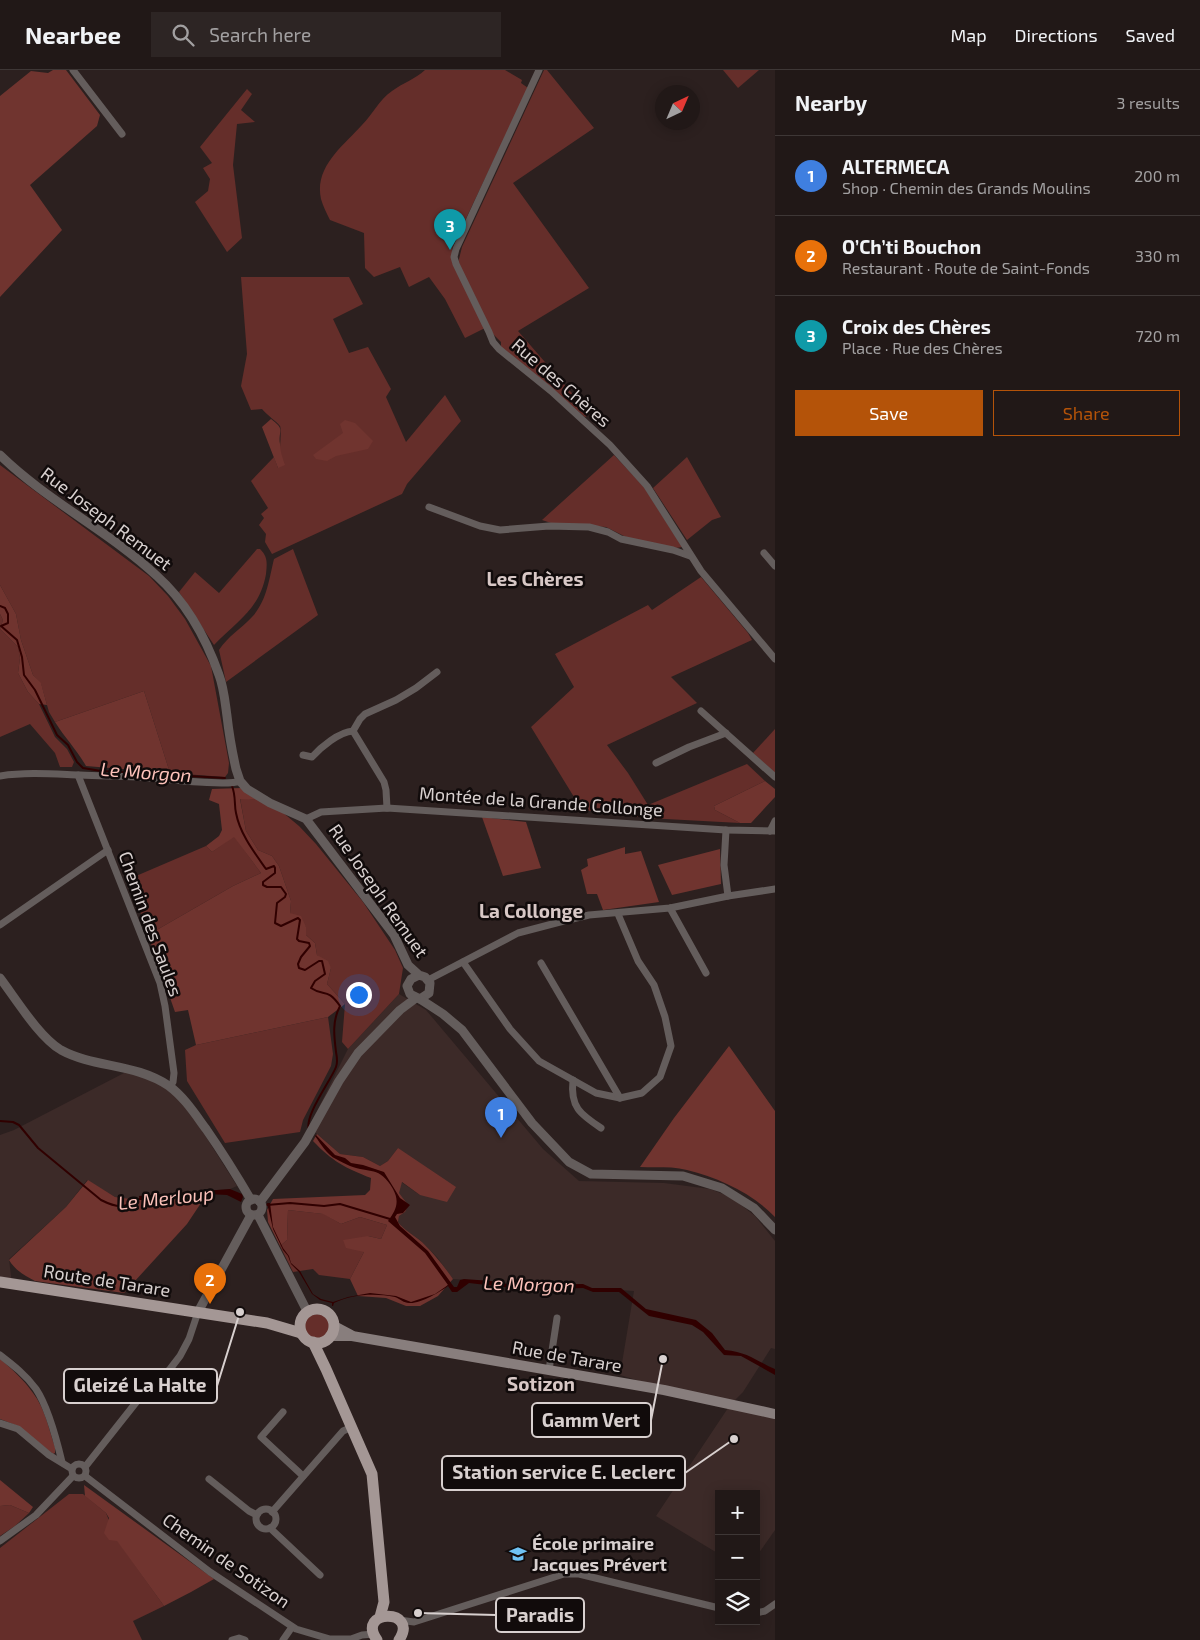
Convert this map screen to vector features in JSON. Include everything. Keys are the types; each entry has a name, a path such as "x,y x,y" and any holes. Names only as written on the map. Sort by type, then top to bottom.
{"main road":[{"name":"Route de Tarare","path":"0,1282 301,1328"},
{"path":"326,1368 331,1334 331,1316 324,1310 314,1309 307,1311 303,1316 301,1328 308,1340 312,1342 326,1368 372,1474 384,1602 380,1626 402,1624 401,1637"},
{"path":"312,1342 322,1342 331,1334"},
{"name":"Rue de Tarare","path":"331,1334 352,1336 664,1390 775,1414"}],"street":[{"path":"72,70 122,134"},
{"name":"Rue des Chères","path":"540,70 456,249 454,257 456,264 493,342 506,356 551,391 616,452 647,486 675,528 690,556 714,588 775,659"},
{"name":"Rue Joseph Remuet","path":"0,455 32,483 143,564 172,591 189,613 211,653 220,677 240,781 247,788 270,803 306,819 394,935 408,965 419,976"},
{"path":"429,507 480,526 500,530 542,527 589,527 608,532 621,539 673,550 690,556"},
{"path":"764,553 775,566"},
{"path":"353,731 365,714 396,700 437,672"},
{"path":"701,711 775,776"},
{"path":"303,756 312,757 320,749 347,732 353,731"},
{"path":"353,731 384,782 387,808"},
{"path":"656,763 688,747 726,733"},
{"path":"0,776 35,773 221,783 236,783 240,781"},
{"name":"Chemin des Saules","path":"78,775 160,983 174,1073 173,1082 170,1087"},
{"name":"Montée de la Grande Collonge","path":"306,819 321,812 387,808 726,830 772,831"},
{"path":"772,831 775,821"},
{"path":"726,830 724,865 728,896"},
{"path":"0,925 108,850"},
{"path":"428,980 518,933 589,915 618,914 670,908 775,889"},
{"path":"670,908 706,973"},
{"path":"463,962 510,1029 538,1061 596,1093 620,1098 642,1093 660,1077 672,1046 654,984 638,961 618,914"},
{"path":"541,963 620,1098"},
{"path":"408,965 410,994 442,1014 462,1030 532,1123 569,1162 591,1174 683,1176 722,1188 754,1208 775,1230"},
{"path":"400,1010 408,983 413,977 419,976 428,980"},
{"path":"0,978 44,1034 60,1049 82,1058 147,1074 170,1087 195,1113 220,1149 251,1200"},
{"path":"428,980 432,997 442,1014"},
{"path":"260,1202 305,1142 339,1081 358,1053 400,1010 418,998 426,996 430,990"},
{"path":"573,1080 572,1092 576,1106 583,1116 601,1128"},
{"path":"85,1467 138,1400 170,1369 180,1356 189,1339 198,1312 254,1215 262,1208 260,1202 254,1199 247,1202 246,1208 254,1215 307,1311"},
{"path":"549,1370 557,1318"},
{"path":"0,1355 23,1374 37,1391 54,1430 62,1462"},
{"path":"283,1412 261,1437 302,1476"},
{"path":"0,1423 18,1429 49,1455 62,1462 73,1472 79,1479 85,1476 87,1470 80,1463 76,1464 73,1472 36,1515 0,1542"},
{"path":"272,1512 343,1431 352,1428"},
{"name":"Chemin de Sotizon","path":"85,1476 210,1572 292,1627 330,1639 351,1639 380,1626 414,1622"},
{"path":"209,1478 249,1511 257,1515"},
{"path":"264,1510 272,1512 276,1521 270,1528 264,1529 259,1527 256,1521 257,1515 264,1510"},
{"path":"270,1528 320,1575"},
{"path":"401,1637 414,1622 564,1574 579,1574 715,1607"},
{"path":"760,1612 775,1604"},
{"path":"283,1640 292,1627"},
{"path":"232,1640 239,1638 245,1640"}],"shaded area":[{"path":"53,70 66,70 100,115 97,126 30,185 62,230 0,297 0,96 31,71 48,73"},
{"path":"425,70 505,70 522,80 521,83 528,88 452,248 452,262 485,328 465,338 445,299 429,277 409,287 400,267 374,277 365,268 364,233 330,220 321,199 320,187 322,177 326,167 339,149 366,121 387,95"},
{"path":"544,70 547,70 594,128 513,183 589,288 518,331 590,414 585,417 501,348 501,342 493,334 458,263 462,247"},
{"path":"723,70 759,70 738,88"},
{"path":"247,89 252,94 241,110 255,122 237,124 233,165 242,238 227,252 195,202 208,191 210,179 203,168 212,163 200,147"},
{"path":"241,277 349,277 363,304 333,319 349,353 368,347 391,389 386,397 406,442 445,395 461,421 407,484 402,494 272,554 265,542 266,534 259,525 264,518 261,514 268,508 251,481 274,457 278,468 281,428 262,409 251,410 241,386 247,354"},
{"path":"271,419 280,428 280,447 285,465 278,468 262,427"},
{"path":"345,420 355,423 373,441 368,449 336,456 327,461 316,459 313,455 343,433 340,424"},
{"path":"614,455 644,487 682,547 676,548 628,538 606,527 551,523 542,520"},
{"path":"687,457 721,517 712,520 687,540 653,488"},
{"path":"0,465 149,576 168,596 185,619 211,666 229,763 228,773 225,777 170,773 144,691 55,722 49,712 41,684 33,675 21,640 16,614 0,585"},
{"path":"257,549 263,552 267,563 266,574 259,596 246,614 214,645 179,592 195,572 219,593"},
{"path":"293,549 318,615 226,682 219,650 257,611 267,590 274,559"},
{"path":"701,577 752,640 671,677 697,703 607,745 628,773 648,805 747,764 765,781 714,806 715,810 740,823 647,818 582,810 531,727 574,687 555,654 648,605 652,610"},
{"path":"0,585 16,614 21,640 33,675 41,683 47,705 39,704 28,692 18,673 20,658 18,647 0,629 3,620 0,614"},
{"path":"0,614 3,620 0,629"},
{"path":"0,629 18,647 20,658 18,673 28,692 39,704 55,737 67,749 74,762 72,767 60,767 55,753 30,724 0,737"},
{"path":"144,691 170,773 86,766 55,722"},
{"path":"775,729 775,773 753,753"},
{"path":"765,781 775,789 775,797 751,823 740,823 715,810 714,806"},
{"path":"241,788 259,800 240,799 246,831 258,850 272,856 279,866 291,901 290,913 301,916 306,927 306,935 315,943 317,955 328,961 331,968 327,984 345,1004 328,1017 196,1045 188,1010 175,1012 148,935 233,886 261,873 234,837 212,852 206,846 219,836 222,830 219,804 209,800 212,789"},
{"path":"240,798 259,800 281,811 299,826 363,902 395,950 403,968 399,994 348,1049 342,1042 345,1004 327,984 331,968 317,955 315,943 306,935 306,927 290,913 291,901 279,866 272,856 258,850 246,831"},
{"path":"482,817 526,822 541,868 503,876"},
{"path":"234,836 261,873 233,886 148,935 129,879 206,846 212,852"},
{"path":"625,847 625,854 641,851 659,902 603,910 597,894 587,894 581,870 588,866 587,859"},
{"path":"720,849 721,884 672,895 658,865"},
{"path":"399,994 426,1010 543,1149 579,1181 664,1183 710,1189 731,1197 755,1216 775,1241 775,1349 771,1348 743,1392 728,1407 775,1419 775,1530 760,1551 760,1490 715,1490 715,1552 656,1516 728,1408 620,1375 634,1291 453,1279 437,1257 398,1222 399,1216 405,1212 398,1193 401,1182 420,1195 398,1148 388,1161 380,1166 363,1157 340,1154 309,1127 348,1049"},
{"path":"328,1017 333,1054 331,1066 303,1120 300,1132 225,1143 187,1081 185,1050 196,1045"},
{"path":"729,1046 775,1111 775,1217 766,1208 745,1194 711,1177 681,1169 640,1167 674,1118"},
{"path":"126,1072 147,1078 169,1089 189,1110 237,1186 230,1189 139,1196 140,1200 115,1197 87,1180 66,1207 9,1259 12,1284 0,1282 0,1135 14,1130"},
{"path":"317,1134 340,1154 363,1157 380,1166 388,1161 398,1148 456,1187 447,1202 420,1195 402,1182 399,1193 408,1205 405,1212 399,1216 398,1222 439,1260 453,1279 438,1296 420,1306 406,1306 386,1298 358,1296 350,1279 364,1252 346,1248 343,1240 368,1236 381,1239 387,1225 360,1217 341,1224 323,1214 288,1210 287,1240 280,1246 268,1222 267,1210 273,1199 365,1195 370,1190 371,1178 346,1167 326,1154 313,1141"},
{"path":"316,1135 335,1155 345,1158 351,1163 384,1172 400,1198 410,1205 403,1213 397,1214 395,1217 400,1226 428,1251 454,1287 457,1287 460,1280 464,1279 512,1285 583,1284 592,1288 621,1288 646,1309 696,1320 712,1333 725,1350 751,1357 775,1369 775,1375 741,1356 724,1355 703,1332 692,1325 649,1316 619,1292 593,1292 583,1288 530,1290 469,1283 457,1292 452,1292 448,1286 435,1294 448,1285 425,1253 388,1221 397,1202 388,1181 379,1173 350,1166 333,1157 322,1146"},
{"path":"88,1180 115,1197 140,1200 207,1194 187,1224 124,1293 35,1281 20,1272 9,1260 66,1207"},
{"path":"230,1189 242,1194 241,1202 227,1195 207,1194 140,1200 139,1196"},
{"path":"267,1203 270,1203 273,1227 283,1248 289,1256 291,1263 300,1271 313,1294 321,1299 333,1302 348,1297 370,1293 396,1296 411,1302 435,1294 414,1303 380,1295 364,1295 349,1298 334,1303 333,1306 332,1303 320,1300 312,1294 299,1272 291,1264 283,1250 273,1229"},
{"path":"288,1210 324,1214 341,1224 360,1217 387,1225 381,1239 368,1236 364,1252 350,1279 319,1275 313,1269 293,1272 280,1246 287,1240"},
{"path":"317,1314 326,1317 329,1326 326,1335 317,1338 308,1335 305,1326 308,1317"},
{"path":"0,1359 22,1379 41,1405 55,1447 55,1453 53,1454 18,1426 0,1419"},
{"path":"0,1480 33,1507 29,1513 10,1505 0,1506"},
{"path":"84,1485 214,1579 164,1606 117,1541 109,1540 104,1533 109,1518 106,1513 85,1496"},
{"path":"69,1494 83,1494 106,1513 117,1540 164,1606 133,1621 142,1640 0,1640 0,1548"},
{"path":"10,1505 29,1513 0,1536 0,1506"}],"waterway":[{"name":"Le Morgon","path":"0,606 5,608 8,614 8,623 1,626 17,640 22,657 24,675 35,690 57,735 68,745 77,762 83,768 101,771 225,778"},
{"name":"Le Morgon","path":"232,786 236,813 244,835 266,869 274,866 275,868 275,873 263,882 263,885 267,887 281,887 286,894 277,903 275,923 281,926 298,918 300,920 297,939 309,943 310,946 301,957 298,964 299,968 305,970 322,961 325,974 315,981 311,988 315,991 329,994 340,1006 334,1029 337,1065 310,1116 309,1130"},
{"name":"Le Merloup","path":"0,1121 13,1122 19,1125 38,1148 101,1200 112,1205 121,1206 141,1198"},
{"name":"Le Merloup","path":"267,1205 290,1203 324,1206 340,1204 390,1219"}],"place":[{"name":"Croix des Chères","path":"450,250"},
{"name":"ALTERMECA","path":"501,1138"},
{"name":"O’Ch’ti Bouchon","path":"210,1304"},
{"name":"Gleizé La Halte","path":"240,1312"},
{"name":"Gamm Vert","path":"663,1359"},
{"name":"Station service E. Leclerc","path":"734,1439"},
{"name":"École primaire Jacques Prévert","path":"518,1554"},
{"name":"Paradis","path":"418,1613"}],"district":[{"name":"Les Chères","path":"535,579"},
{"name":"La Collonge","path":"531,911"},
{"name":"Sotizon","path":"541,1384"}]}
